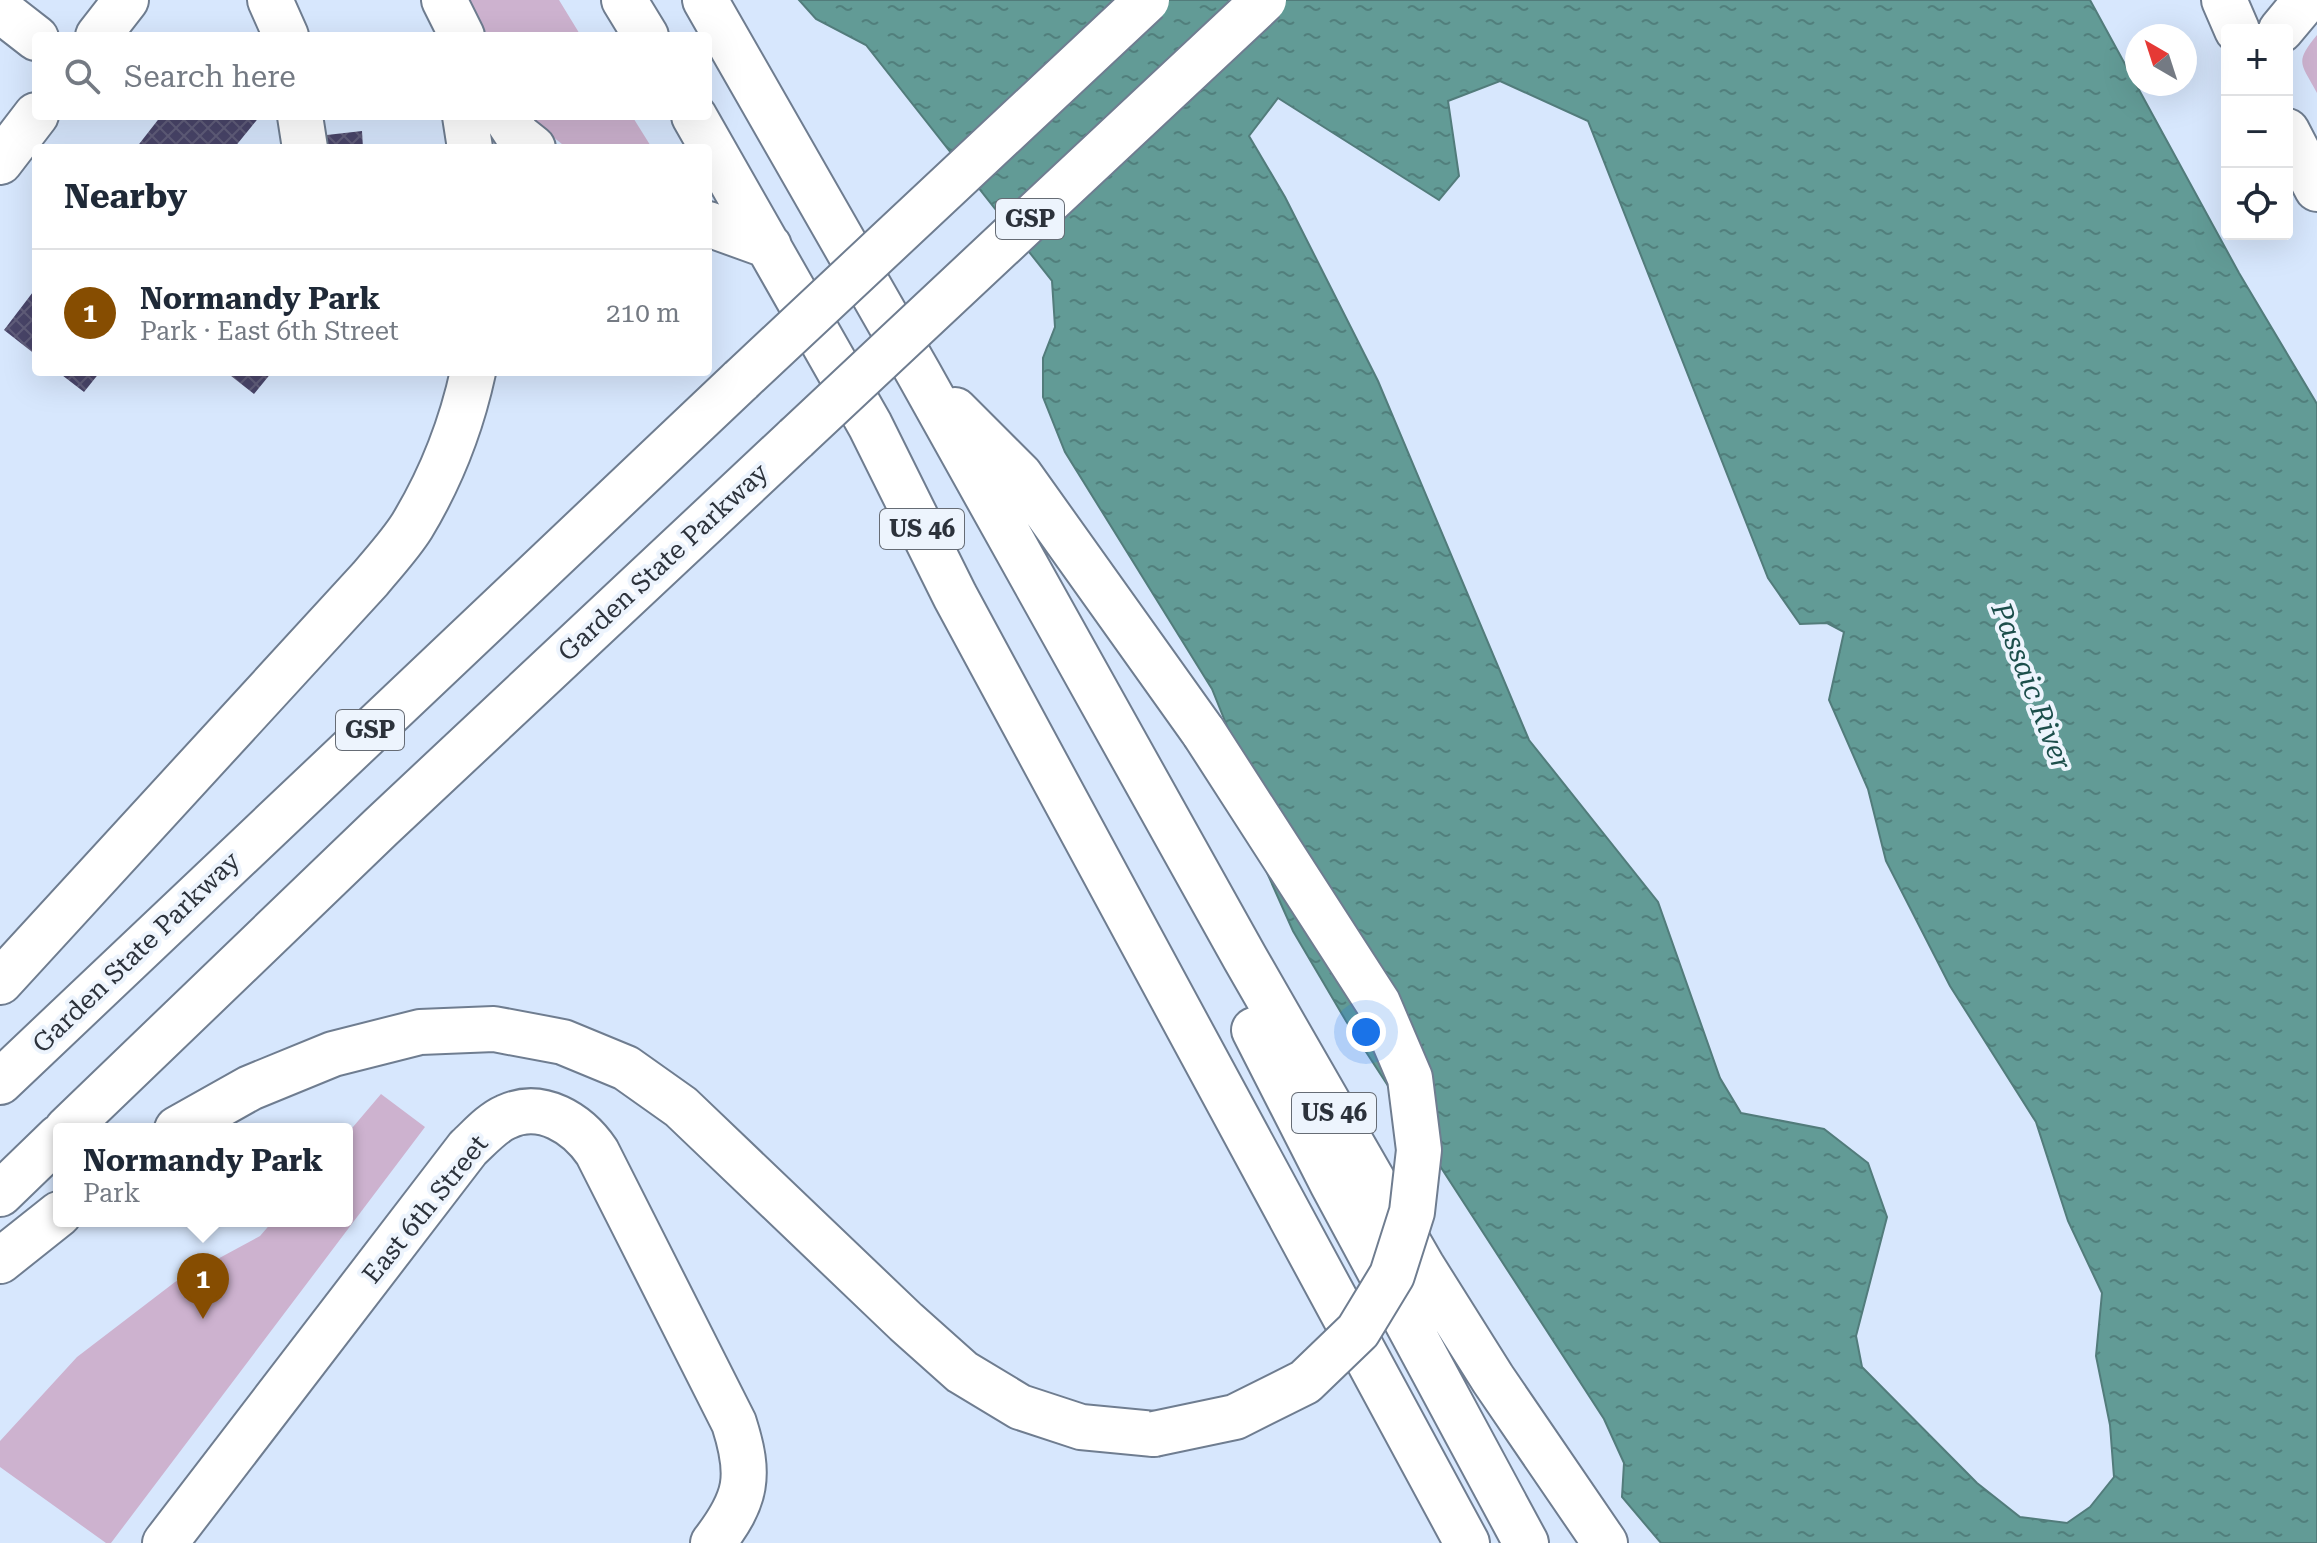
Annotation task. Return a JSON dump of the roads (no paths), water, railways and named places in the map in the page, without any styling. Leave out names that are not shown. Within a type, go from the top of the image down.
[{"type":"main road","points":[[101,32],[126,0]]},
{"type":"main road","points":[[270,0],[284,32]]},
{"type":"main road","points":[[441,0],[446,32]]},
{"type":"main road","points":[[441,0],[460,32]]},
{"type":"main road","points":[[624,0],[644,32]]},
{"type":"main road","name":"US 46","points":[[705,0],[919,374],[1252,971],[1422,1266],[1493,1379],[1605,1543]]},
{"type":"main road","name":"Garden State Parkway","points":[[0,1082],[1147,0]]},
{"type":"main road","name":"Garden State Parkway","points":[[73,1123],[370,838],[1264,0]]},
{"type":"main road","points":[[2224,0],[2234,24]]},
{"type":"main road","points":[[2286,24],[2306,0]]},
{"type":"main road","points":[[0,10],[32,35]]},
{"type":"main road","points":[[0,162],[32,120]]},
{"type":"main road","points":[[301,120],[304,144]]},
{"type":"main road","points":[[466,120],[469,144]]},
{"type":"main road","points":[[508,120],[518,136],[528,144]]},
{"type":"main road","name":"US 46","points":[[696,120],[710,144]]},
{"type":"main road","points":[[2293,143],[2317,189]]},
{"type":"main road","name":"US 46","points":[[712,147],[870,425],[955,596],[1467,1543]]},
{"type":"main road","points":[[712,225],[769,246]]},
{"type":"main road","points":[[188,1123],[250,1088],[319,1060],[420,1032],[494,1029],[563,1042],[626,1068],[681,1107],[962,1372],[1020,1407],[1081,1427],[1154,1434],[1235,1417],[1305,1382],[1358,1331],[1392,1275],[1412,1212],[1419,1150],[1410,1078],[1378,1003],[1204,733],[1020,475],[919,374]]},
{"type":"main road","points":[[0,982],[370,579],[410,528],[443,470],[466,405],[472,376]]},
{"type":"main road","points":[[1084,669],[1225,973],[1332,1183],[1526,1543]]},
{"type":"main road","name":"East 6th Street","points":[[165,1543],[468,1148],[507,1116],[530,1112],[567,1121],[585,1135],[597,1152],[734,1423],[745,1468],[743,1484],[737,1507],[713,1543]]},
{"type":"main road","points":[[0,1194],[53,1143]]},
{"type":"main road","points":[[0,1261],[53,1219]]},
{"type":"water","name":"Passaic River","points":[[799,0],[2090,0],[2125,64],[2125,96],[2142,96],[2239,273],[2317,404],[2317,1543],[1661,1543],[1622,1497],[1624,1463],[1604,1419],[1346,1021],[1293,931],[1260,857],[1241,761],[1212,689],[1065,452],[1043,397],[1043,358],[1055,327],[1052,281],[866,45],[816,19]],"holes":[[[1500,81],[1588,121],[1768,578],[1800,624],[1827,623],[1844,632],[1829,700],[1868,789],[1886,861],[1950,986],[2036,1122],[2068,1221],[2102,1293],[2096,1356],[2110,1425],[2114,1477],[2090,1507],[2067,1523],[2020,1517],[1977,1483],[1862,1367],[1856,1336],[1887,1217],[1868,1163],[1824,1129],[1741,1113],[1720,1078],[1658,902],[1529,740],[1378,381],[1285,197],[1249,136],[1278,98],[1439,200],[1459,176],[1448,101]]]},
{"type":"place","name":"Normandy Park","points":[[203,1319]]}]
